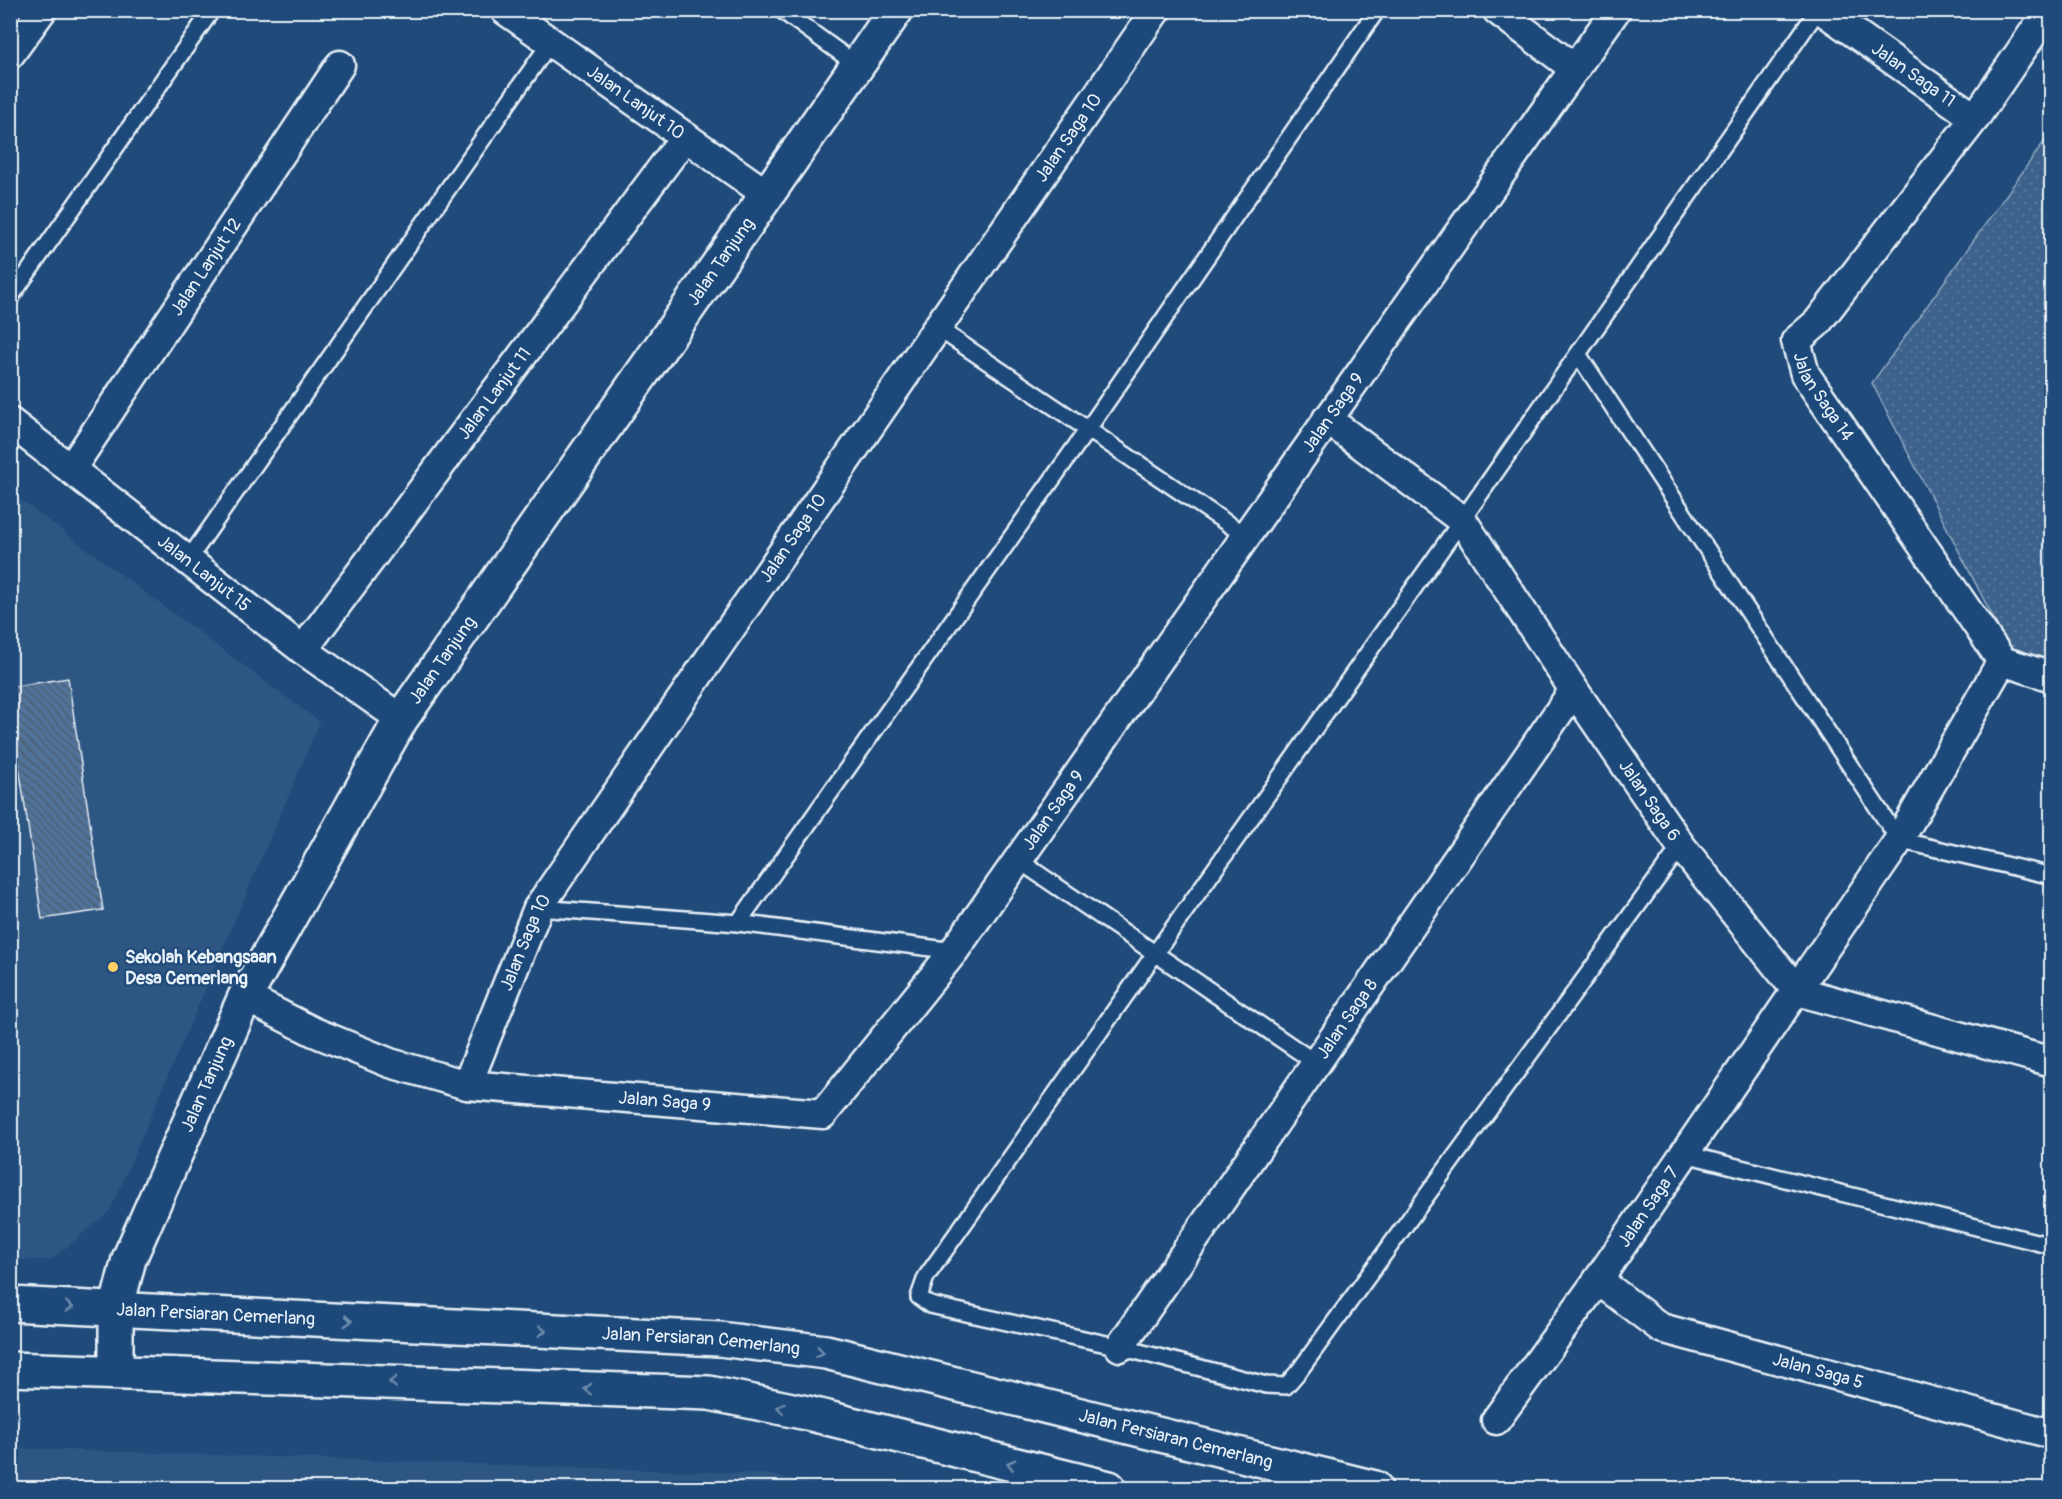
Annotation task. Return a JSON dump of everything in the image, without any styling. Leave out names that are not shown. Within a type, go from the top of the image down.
[{"type":"main road","name":"Jalan Tanjung","points":[[116,1372],[116,1310],[129,1259],[245,997],[401,719],[896,10]]},
{"type":"main road","name":"Jalan Persiaran Cemerlang","points":[[10,1304],[719,1339],[826,1352],[1376,1488]]},
{"type":"main road","points":[[10,1369],[709,1393],[807,1413],[1109,1488]]},
{"type":"street","points":[[10,54],[42,10]]},
{"type":"street","name":"Jalan Lanjut 10","points":[[505,10],[768,195]]},
{"type":"street","name":"Jalan Saga 10","points":[[467,1085],[538,908],[1156,10]]},
{"type":"street","points":[[1497,10],[1575,69]]},
{"type":"street","name":"Jalan Saga 9","points":[[245,997],[314,1032],[390,1063],[467,1085],[823,1114],[954,951],[1616,10]]},
{"type":"street","name":"Jalan Saga 11","points":[[1820,10],[1975,118]]},
{"type":"street","name":"Jalan Saga 14","points":[[2002,661],[1805,374],[1796,341],[1817,323],[1975,118],[2049,10]]},
{"type":"street","name":"Jalan Lanjut 12","points":[[71,469],[340,65]]},
{"type":"street","name":"Jalan Lanjut 11","points":[[303,650],[685,137]]},
{"type":"street","name":"Jalan Saga 6","points":[[1327,419],[1462,520],[1574,690],[1681,846],[1797,991]]},
{"type":"street","name":"Jalan Lanjut 15","points":[[10,422],[303,650],[401,719]]},
{"type":"street","points":[[2002,661],[2052,677]]},
{"type":"street","name":"Jalan Saga 7","points":[[1496,1420],[1598,1280],[1899,840],[2002,661]]},
{"type":"street","name":"Jalan Saga 8","points":[[1120,1347],[1574,690]]},
{"type":"street","points":[[1797,991],[2052,1062]]},
{"type":"street","name":"Jalan Saga 5","points":[[1598,1280],[1661,1328],[2052,1434]]},
{"type":"lane","points":[[10,298],[213,10]]},
{"type":"lane","points":[[781,10],[857,65]]},
{"type":"lane","points":[[738,923],[1088,429],[1377,10]]},
{"type":"lane","points":[[1681,846],[1286,1386],[1266,1385],[1120,1347],[930,1305],[919,1297],[926,1277],[1820,10]]},
{"type":"lane","points":[[188,560],[550,43]]},
{"type":"lane","points":[[939,328],[1246,536]]},
{"type":"lane","points":[[1578,354],[1899,840],[2052,876]]},
{"type":"lane","points":[[1018,860],[1316,1063]]},
{"type":"lane","points":[[538,908],[738,923],[954,951]]},
{"type":"lane","points":[[1684,1154],[2052,1246]]},
{"type":"shaded area","points":[[2051,132],[2051,689],[2027,683],[1872,383]]},
{"type":"shaded area","name":"Sekolah Kebangsaan Desa Cemerlang","points":[[11,493],[320,722],[110,1211],[51,1260],[11,1260]]},
{"type":"shaded area","points":[[11,1448],[768,1474],[830,1488],[11,1488]]},
{"type":"building","points":[[68,678],[103,910],[42,919],[10,707],[10,687]]},
{"type":"place","name":"Sekolah Kebangsaan Desa Cemerlang","points":[[113,967]]}]
